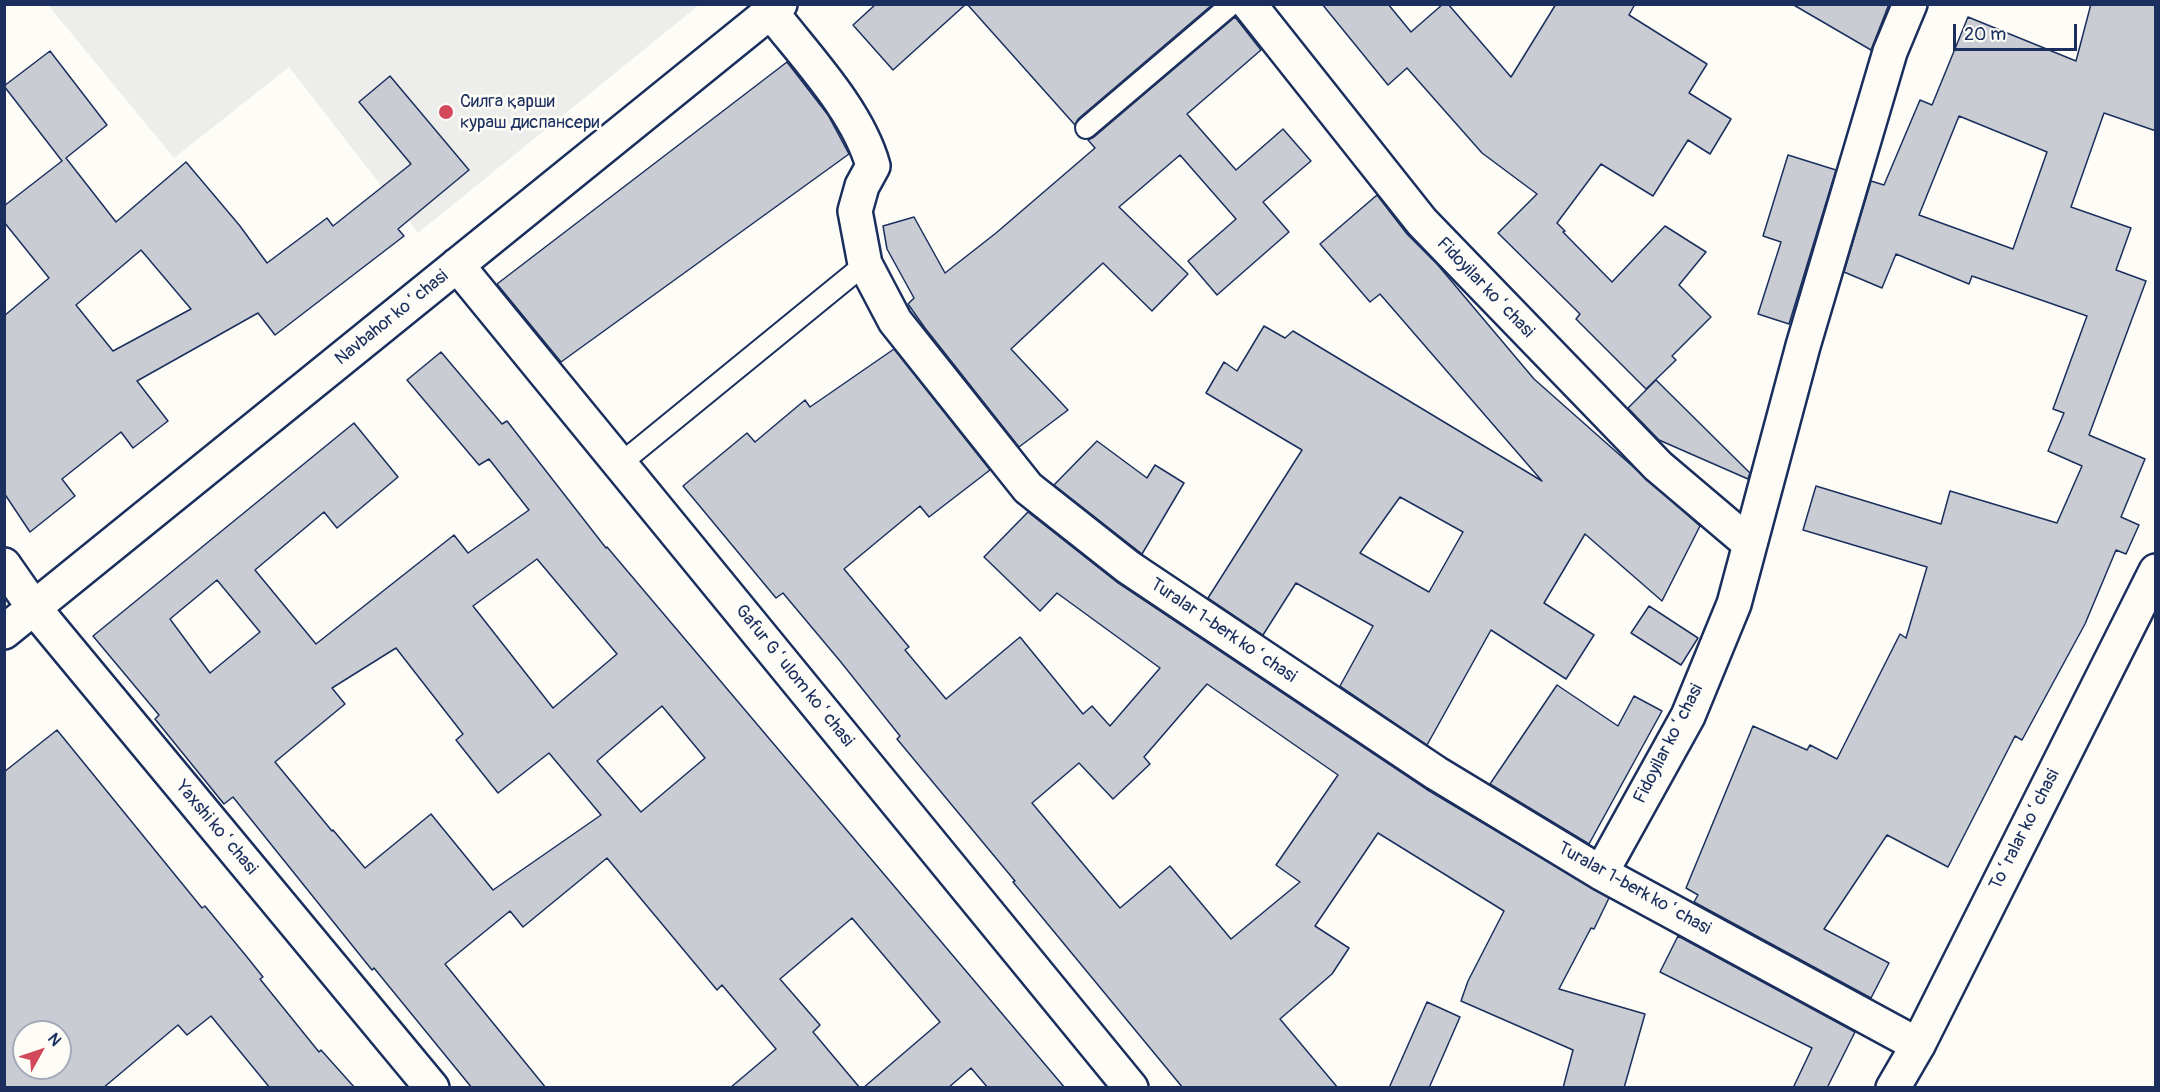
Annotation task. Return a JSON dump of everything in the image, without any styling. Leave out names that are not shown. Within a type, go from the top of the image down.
[{"type":"street","name":"Fidoyilar koʻchasi","points":[[1249,4],[1422,222],[1658,466],[1750,544]]},
{"type":"street","name":"Fidoyilar koʻchasi","points":[[1601,873],[1688,716],[1734,604],[1803,346],[1890,52],[1910,4]]},
{"type":"street","name":"Turalar 1-berk koʻchasi","points":[[775,8],[868,145],[873,166],[862,186],[855,211],[865,264],[895,321],[1028,488],[1128,567],[1436,773],[1601,873],[1918,1045]]},
{"type":"street","name":"Navbahor koʻchasi","points":[[4,633],[775,8]]},
{"type":"street","name":"Gafur Gʻulom koʻchasi","points":[[458,265],[1131,1088]]},
{"type":"street","name":"Yaxshi koʻchasi","points":[[4,565],[34,608],[432,1088]]},
{"type":"street","name":"Toʻralar koʻchasi","points":[[1893,1088],[1918,1045],[2156,571]]},
{"type":"lane","points":[[1086,128],[1232,4]]},
{"type":"lane","points":[[620,464],[865,264]]},
{"type":"shaded area","name":"Силга қарши кураш диспансери","points":[[48,5],[699,5],[418,233],[289,67],[174,158]]},
{"type":"building","points":[[876,4],[966,4],[893,70],[853,25]]},
{"type":"building","points":[[967,4],[1213,4],[1078,119],[1075,125]]},
{"type":"building","points":[[1322,4],[1388,4],[1411,32],[1443,4],[1448,4],[1511,77],[1556,4],[1635,4],[1629,15],[1707,64],[1689,93],[1731,119],[1710,154],[1688,140],[1653,196],[1601,164],[1557,223],[1612,282],[1665,226],[1706,252],[1679,285],[1711,317],[1672,356],[1676,360],[1646,389],[1576,319],[1580,314],[1498,233],[1537,194],[1482,153],[1407,68],[1388,85]]},
{"type":"building","points":[[1792,4],[1889,4],[1871,50]]},
{"type":"building","points":[[2091,4],[2156,4],[2156,131],[2104,113],[2071,207],[2131,228],[2116,270],[2146,281],[2089,435],[2145,459],[2121,517],[2139,525],[2126,554],[2116,550],[2085,624],[2022,740],[2015,736],[1948,867],[1887,835],[1824,929],[1889,963],[1871,998],[1694,902],[1698,895],[1686,888],[1753,726],[1807,750],[1810,745],[1837,759],[1900,634],[1906,638],[1927,567],[1803,530],[1816,486],[1941,524],[1950,491],[2057,523],[2082,466],[2048,451],[2064,413],[2053,409],[2087,316],[1972,276],[1969,284],[1896,254],[1882,288],[1844,272],[1871,181],[1884,185],[1920,100],[1932,105],[1968,17],[2076,61]],"holes":[[[1959,116],[2047,152],[2013,249],[1919,215]]]},
{"type":"building","points":[[1235,17],[1261,50],[1187,114],[1236,170],[1283,129],[1311,161],[1263,202],[1289,232],[1217,295],[1188,261],[1236,219],[1180,155],[1119,207],[1188,274],[1152,311],[1103,263],[1011,349],[1068,410],[1019,447],[908,304],[914,298],[887,249],[883,226],[914,217],[945,273],[996,233],[1095,148],[1088,140]]},
{"type":"building","points":[[50,51],[107,125],[66,158],[116,222],[186,162],[240,226],[267,263],[327,218],[333,226],[411,164],[359,102],[390,76],[469,170],[398,229],[404,236],[275,335],[258,313],[137,381],[168,421],[133,448],[121,432],[62,479],[75,496],[30,532],[4,493],[4,316],[49,278],[4,222],[4,206],[62,161],[4,86]],"holes":[[[141,250],[191,309],[113,351],[76,305]]]},
{"type":"building","points":[[787,62],[828,115],[849,154],[561,362],[497,284]]},
{"type":"building","points":[[1788,155],[1836,170],[1789,324],[1758,314],[1781,242],[1763,236]]},
{"type":"building","points":[[1377,195],[1407,234],[1437,264],[1534,379],[1700,526],[1662,601],[1585,534],[1544,603],[1594,635],[1566,679],[1491,630],[1427,745],[1340,686],[1373,626],[1296,583],[1263,635],[1208,598],[1302,450],[1206,393],[1224,362],[1237,371],[1264,326],[1285,338],[1293,331],[1542,481],[1380,294],[1370,302],[1320,244]],"holes":[[[1400,497],[1463,532],[1429,592],[1360,553]]]},
{"type":"building","points":[[894,349],[990,470],[929,517],[920,506],[844,569],[909,647],[905,650],[946,699],[1020,637],[1083,714],[1092,706],[1110,726],[1160,668],[1057,593],[1040,611],[984,557],[1028,512],[1118,583],[1426,789],[1609,898],[1559,989],[1645,1014],[1624,1088],[1563,1088],[1573,1050],[1461,1001],[1468,981],[1504,911],[1378,833],[1315,926],[1349,948],[1332,974],[1280,1019],[1338,1088],[1183,1088],[897,739],[900,736],[840,661],[783,593],[776,598],[683,486],[747,433],[755,442],[805,400],[810,407]],"holes":[[[1207,684],[1338,775],[1276,865],[1300,882],[1231,939],[1170,866],[1120,908],[1032,803],[1079,763],[1113,799],[1150,764],[1144,757]]]},
{"type":"building","points":[[441,352],[502,424],[507,421],[606,548],[1065,1088],[988,1088],[971,1068],[948,1088],[863,1088],[940,1022],[852,918],[780,979],[820,1025],[813,1032],[860,1088],[730,1088],[776,1049],[722,985],[717,990],[607,858],[523,927],[510,911],[445,964],[546,1088],[472,1088],[374,968],[372,970],[233,797],[224,804],[155,719],[159,715],[93,636],[354,423],[398,477],[337,528],[324,512],[255,570],[316,644],[454,535],[468,553],[529,510],[489,459],[479,465],[407,380]],"holes":[[[537,559],[617,654],[553,708],[473,606]],[[217,580],[260,632],[210,673],[170,619]],[[396,648],[463,734],[456,740],[498,793],[549,753],[601,815],[493,890],[431,814],[365,868],[275,762],[345,704],[332,688]],[[662,706],[705,758],[641,812],[597,761]]]},
{"type":"building","points":[[1656,380],[1750,473],[1748,479],[1659,440],[1628,408]]},
{"type":"building","points":[[1097,441],[1147,478],[1155,465],[1184,483],[1142,554],[1054,485]]},
{"type":"building","points":[[1649,606],[1698,638],[1681,665],[1631,633]]},
{"type":"building","points":[[1557,685],[1618,726],[1634,696],[1662,711],[1589,844],[1490,784]]},
{"type":"building","points":[[57,730],[202,908],[205,906],[247,957],[263,977],[260,979],[319,1052],[321,1050],[355,1088],[270,1088],[211,1016],[187,1035],[178,1025],[103,1088],[4,1088],[4,772]]},
{"type":"building","points":[[1678,936],[1855,1032],[1827,1088],[1793,1088],[1812,1048],[1660,972]]},
{"type":"building","points":[[1427,1002],[1460,1017],[1429,1088],[1389,1088]]},
{"type":"place","name":"Силга қарши кураш диспансери","points":[[446,112]]}]
